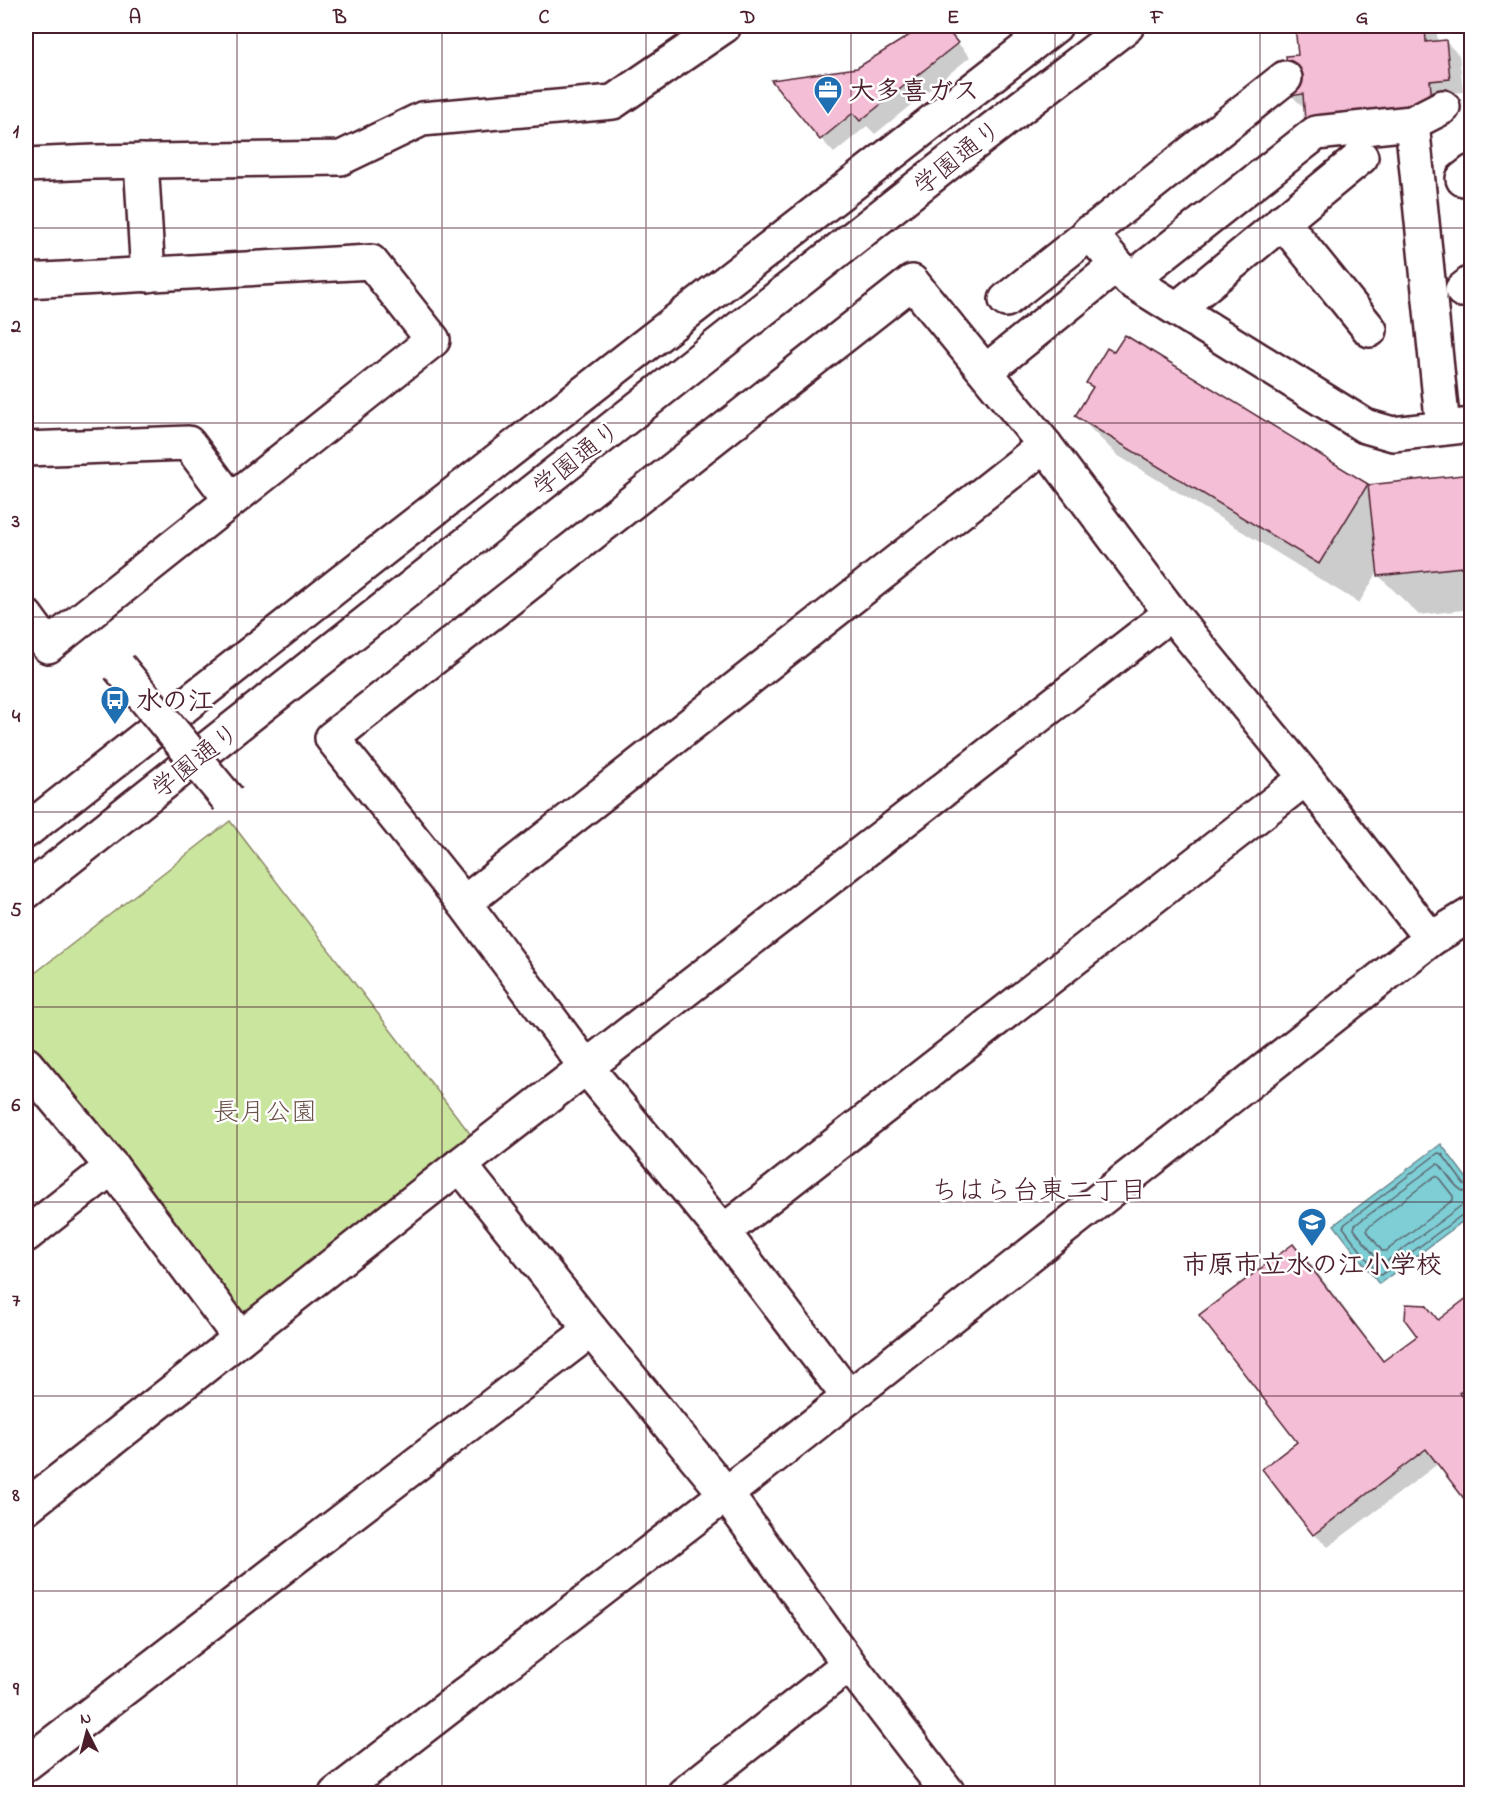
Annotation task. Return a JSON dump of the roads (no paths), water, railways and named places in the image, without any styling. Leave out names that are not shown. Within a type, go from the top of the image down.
[{"type":"street","points":[[26,165],[341,158],[422,119],[613,102],[724,26]]},
{"type":"street","name":"学園通り","points":[[26,831],[386,547],[1055,26]]},
{"type":"street","name":"学園通り","points":[[26,892],[946,164],[1127,26]]},
{"type":"street","points":[[1005,300],[1285,78]]},
{"type":"street","points":[[986,371],[1316,133],[1412,123],[1443,106]]},
{"type":"street","points":[[1089,232],[1124,272],[1177,309],[1365,426],[1393,434],[1457,427],[1412,123]]},
{"type":"street","points":[[1177,309],[1361,157]]},
{"type":"street","points":[[141,162],[148,275]]},
{"type":"street","points":[[1282,221],[1370,330]]},
{"type":"street","points":[[26,281],[371,262],[433,340],[48,646],[26,615]]},
{"type":"street","points":[[849,1397],[723,1232],[586,1067],[464,903],[332,738],[912,282],[1045,445],[1171,613],[1306,778],[1431,939]]},
{"type":"street","points":[[26,449],[188,443],[231,500]]},
{"type":"street","points":[[464,903],[1045,445]]},
{"type":"street","points":[[26,1507],[460,1165],[1171,613]]},
{"type":"street","points":[[119,667],[228,799]]},
{"type":"street","points":[[723,1232],[1306,778]]},
{"type":"street","points":[[336,1794],[726,1494],[1431,939],[1472,914]]},
{"type":"street","points":[[26,1064],[112,1167],[240,1338]]},
{"type":"street","points":[[460,1165],[591,1330],[726,1494],[849,1664],[949,1794]]},
{"type":"street","points":[[26,1235],[112,1167]]},
{"type":"street","points":[[26,1764],[591,1330]]},
{"type":"street","points":[[684,1794],[849,1664]]},
{"type":"water","points":[[1441,1144],[1471,1184],[1471,1215],[1379,1284],[1334,1225]]},
{"type":"place","name":"大多喜ガス","points":[[828,116]]},
{"type":"place","name":"水の江","points":[[115,726]]},
{"type":"place","name":"市原市立水の江小学校","points":[[1312,1248]]},
{"type":"district","name":"ちはら台東二丁目","points":[[1039,1190]]},
{"type":"park label","name":"長月公園","points":[[265,1111]]}]
